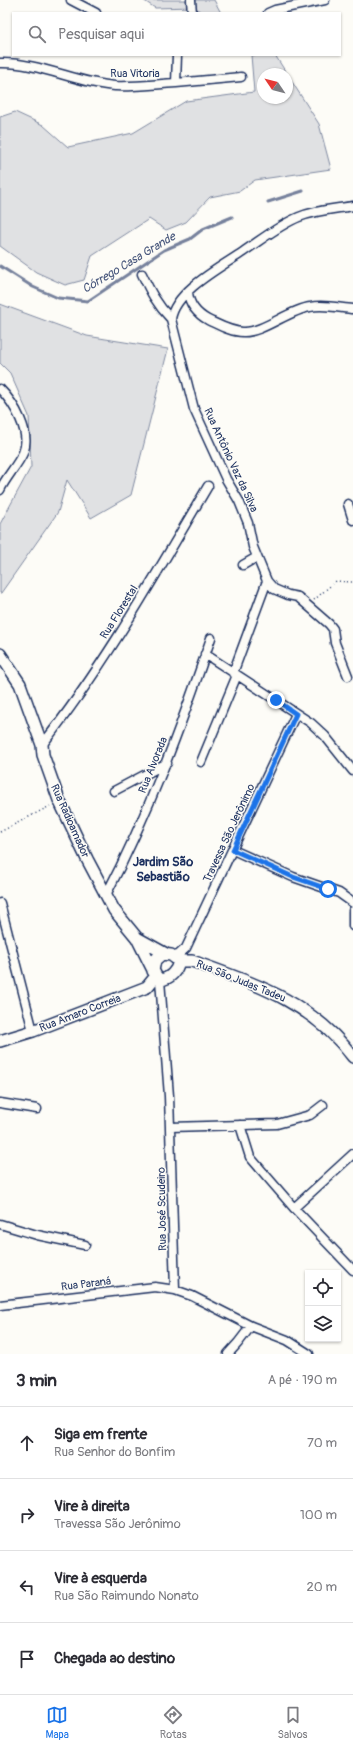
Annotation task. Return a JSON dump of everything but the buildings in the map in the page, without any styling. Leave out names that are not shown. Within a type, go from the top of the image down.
[{"type":"street","points":[[71,0],[94,12]]},
{"type":"street","points":[[191,0],[192,12]]},
{"type":"street","points":[[273,12],[325,0]]},
{"type":"street","points":[[176,83],[177,56]]},
{"type":"street","name":"Rua Vitoria","points":[[0,64],[17,63],[114,86],[176,83],[241,77]]},
{"type":"street","points":[[171,319],[172,311],[188,292],[204,277],[271,232],[300,217],[322,210],[353,206]]},
{"type":"street","points":[[142,274],[152,297],[171,319]]},
{"type":"street","points":[[188,292],[189,300],[203,317],[218,325],[243,332],[260,328],[300,309],[312,306],[353,309]]},
{"type":"street","name":"Rua Antônio Vaz da Silva","points":[[171,319],[194,409],[226,479],[239,501],[248,523],[253,547],[267,582],[274,590],[298,597],[308,605]]},
{"type":"street","points":[[0,389],[7,396],[18,416],[26,443],[23,453],[0,490]]},
{"type":"street","name":"Rua Florestal","points":[[42,745],[77,698],[124,626],[208,486]]},
{"type":"street","points":[[348,504],[353,520]]},
{"type":"street","points":[[243,565],[257,557]]},
{"type":"street","points":[[201,762],[235,674],[267,582]]},
{"type":"street","points":[[308,605],[333,629],[336,643],[348,676]]},
{"type":"street","name":"Rua Alvorada","points":[[106,895],[140,827],[167,763],[211,638]]},
{"type":"street","name":"Rua Radioamador","points":[[0,654],[20,684],[42,745],[59,800],[106,895],[125,924],[137,938],[156,975]]},
{"type":"street","points":[[205,654],[311,723],[325,736],[353,771]]},
{"type":"street","name":"Travessa São Jerônimo","points":[[173,957],[186,948],[296,714]]},
{"type":"street","points":[[114,791],[167,763]]},
{"type":"street","points":[[233,850],[293,877],[339,893],[353,904]]},
{"type":"street","points":[[0,904],[33,1031]]},
{"type":"street","points":[[353,911],[353,926]]},
{"type":"street","name":"Rua Radioamador","points":[[137,938],[173,957]]},
{"type":"street","points":[[158,957],[173,957],[178,967],[172,975],[166,980],[156,975],[155,960],[158,957]]},
{"type":"street","name":"Rua São Judas Tadeu","points":[[173,957],[192,961],[243,980],[290,1001],[317,1018],[343,1044],[353,1057]]},
{"type":"street","name":"Rua Amaro Correia","points":[[0,1041],[33,1031],[147,987],[156,975]]},
{"type":"street","name":"Rua José Scudeiro","points":[[156,975],[170,1127],[175,1290]]},
{"type":"street","points":[[1,1105],[37,1109]]},
{"type":"street","points":[[170,1127],[278,1124],[310,1115],[323,1106]]},
{"type":"street","points":[[240,1125],[250,1156],[294,1208],[353,1270]]},
{"type":"street","points":[[294,1208],[353,1154]]},
{"type":"street","points":[[0,1224],[37,1235],[85,1245]]},
{"type":"street","name":"Rua Paraná","points":[[0,1305],[155,1287],[175,1290]]},
{"type":"street","points":[[175,1290],[192,1296],[251,1326],[287,1340],[309,1354]]},
{"type":"street","points":[[228,1354],[251,1326]]},
{"type":"path","points":[[308,605],[336,581],[353,582]]},
{"type":"path","points":[[0,832],[59,800]]},
{"type":"shaded area","points":[[143,0],[214,0],[220,12],[202,12],[194,7],[155,8]]},
{"type":"shaded area","points":[[251,56],[276,56],[283,68],[257,68],[257,104],[293,104],[293,83],[319,124],[331,169],[255,180],[240,191],[210,197],[186,222],[166,230],[149,219],[92,256],[84,280],[65,285],[36,272],[0,246],[0,117],[15,112],[43,125],[68,147],[133,133],[186,101],[254,92]]},
{"type":"shaded area","points":[[0,304],[87,336],[168,349],[131,495],[91,518],[67,480],[58,512],[1,593],[0,524],[31,467],[29,416],[10,373],[0,363]]},
{"type":"waterway","name":"Córrego Casa Grande","points":[[268,202],[303,191]]},
{"type":"waterway","name":"Córrego Casa Grande","points":[[0,266],[33,287],[58,298],[88,301],[164,250],[190,239],[203,229],[232,217]]},
{"type":"district","name":"Jardim São Sebastião","points":[[163,870]]},
{"type":"route","points":[[276,700],[296,714],[233,850],[293,877],[328,889]]}]
